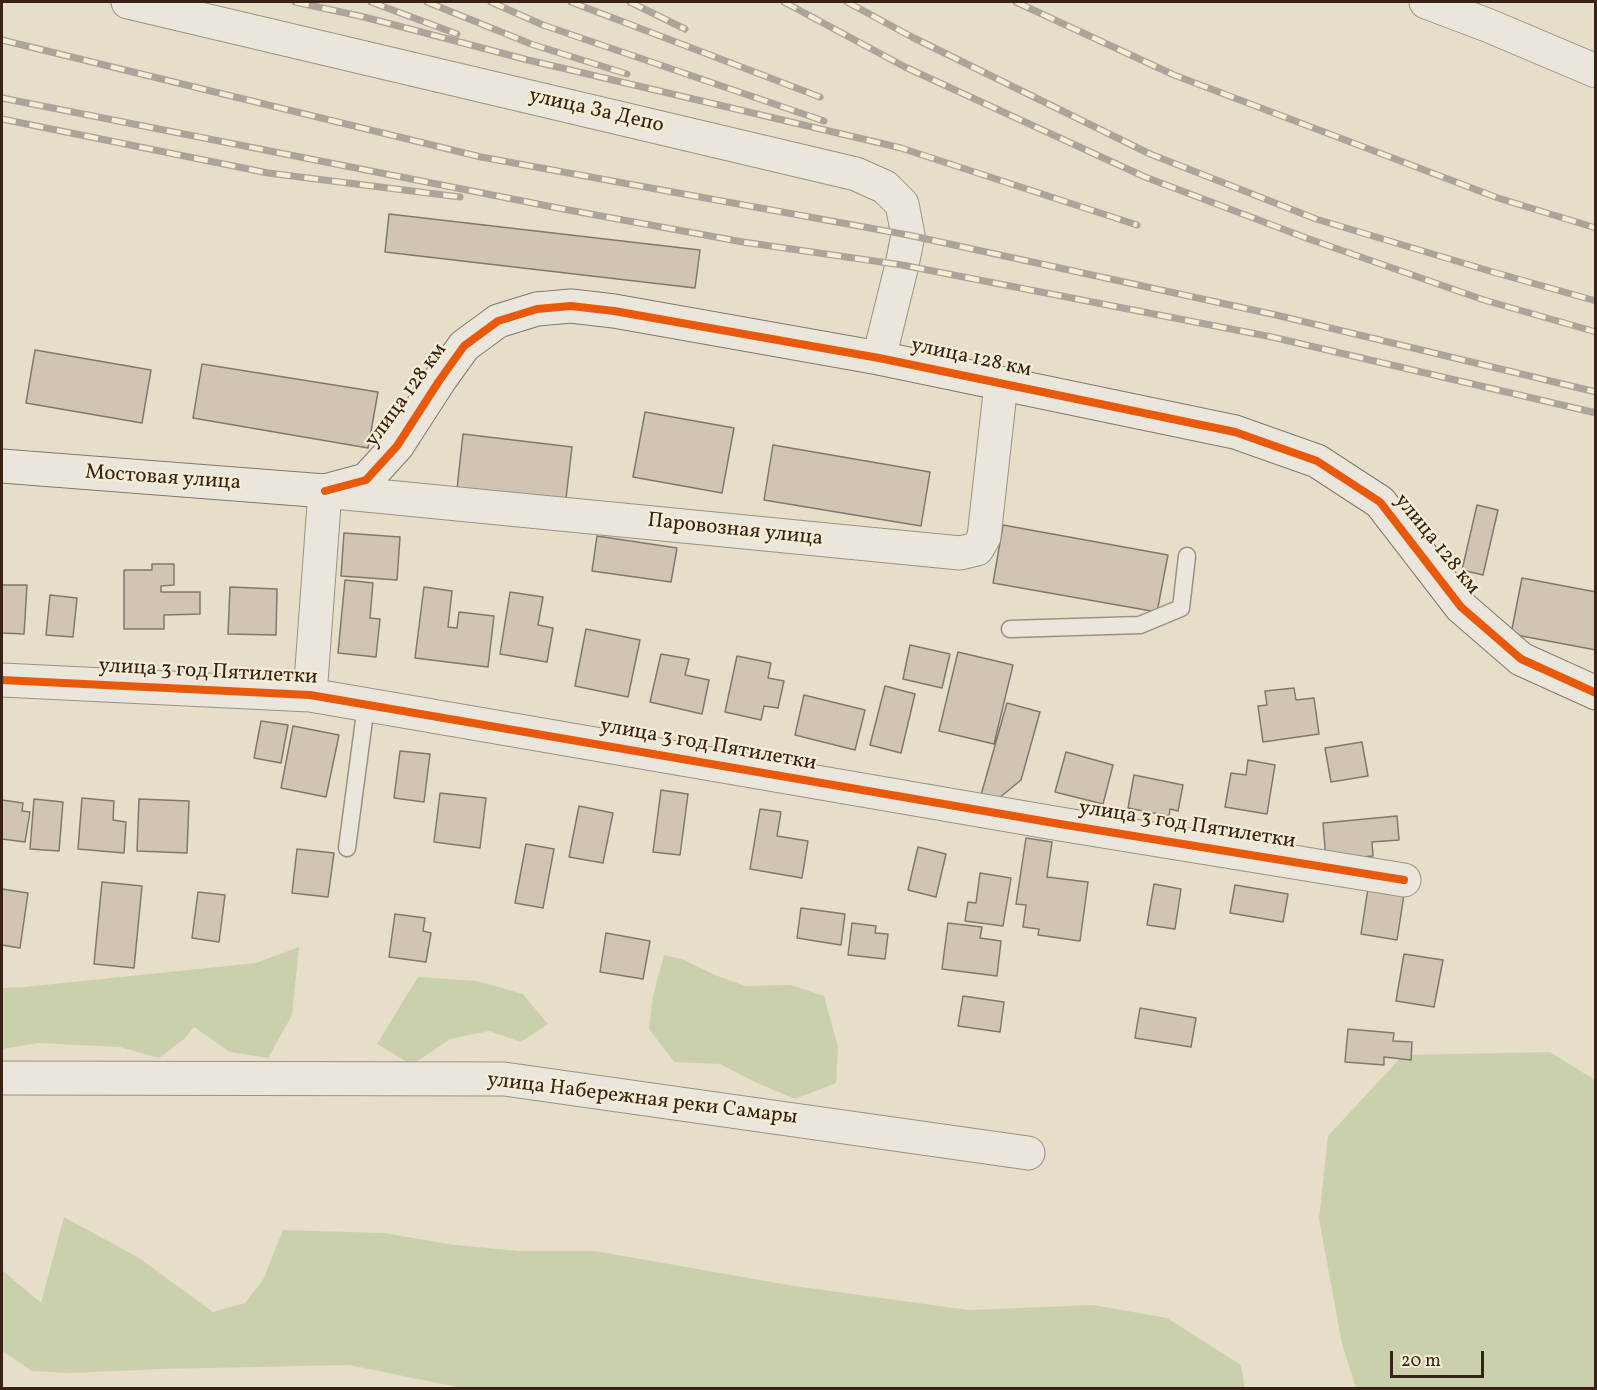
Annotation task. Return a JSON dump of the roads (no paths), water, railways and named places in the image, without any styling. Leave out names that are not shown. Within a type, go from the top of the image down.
[{"type":"street","name":"улица За Депо","points":[[128,2],[856,174],[885,187],[902,204],[908,235],[879,358]]},
{"type":"street","points":[[1426,2],[1596,71]]},
{"type":"street","name":"улица 128 км","points":[[325,491],[366,480],[397,446],[439,381],[465,346],[498,321],[537,309],[572,306],[614,311],[879,358],[1235,432],[1317,461],[1380,502],[1461,607],[1521,659],[1596,693]]},
{"type":"street","name":"Паровозная улица","points":[[325,491],[960,553],[977,549],[984,537],[1002,384]]},
{"type":"street","name":"Мостовая улица","points":[[2,466],[325,491]]},
{"type":"street","points":[[310,695],[325,491]]},
{"type":"street","name":"улица 3 год Пятилетки","points":[[2,680],[310,695],[1051,823],[1404,880]]},
{"type":"street","name":"улица Набережная реки Самары","points":[[2,1078],[504,1079],[1028,1153]]},
{"type":"lane","points":[[1010,629],[1140,625],[1181,608],[1187,556]]},
{"type":"lane","points":[[347,848],[366,705]]},
{"type":"railway","points":[[295,2],[364,17],[528,60],[901,148],[1137,225]]},
{"type":"railway","points":[[371,2],[457,34]]},
{"type":"railway","points":[[427,2],[531,44],[627,74]]},
{"type":"railway","points":[[491,2],[543,25],[824,121]]},
{"type":"railway","points":[[571,2],[820,97]]},
{"type":"railway","points":[[630,2],[685,29]]},
{"type":"railway","points":[[784,2],[905,67],[1145,177],[1309,239],[1484,300],[1596,332]]},
{"type":"railway","points":[[847,2],[912,37],[1150,154],[1316,219],[1596,301]]},
{"type":"railway","points":[[1016,2],[1174,75],[1498,198],[1596,228]]},
{"type":"railway","points":[[2,40],[481,157],[908,235],[1276,315],[1596,392]]},
{"type":"railway","points":[[2,98],[563,209],[743,242],[902,265],[1272,337],[1596,413]]},
{"type":"railway","points":[[2,119],[268,173],[460,197]]}]
